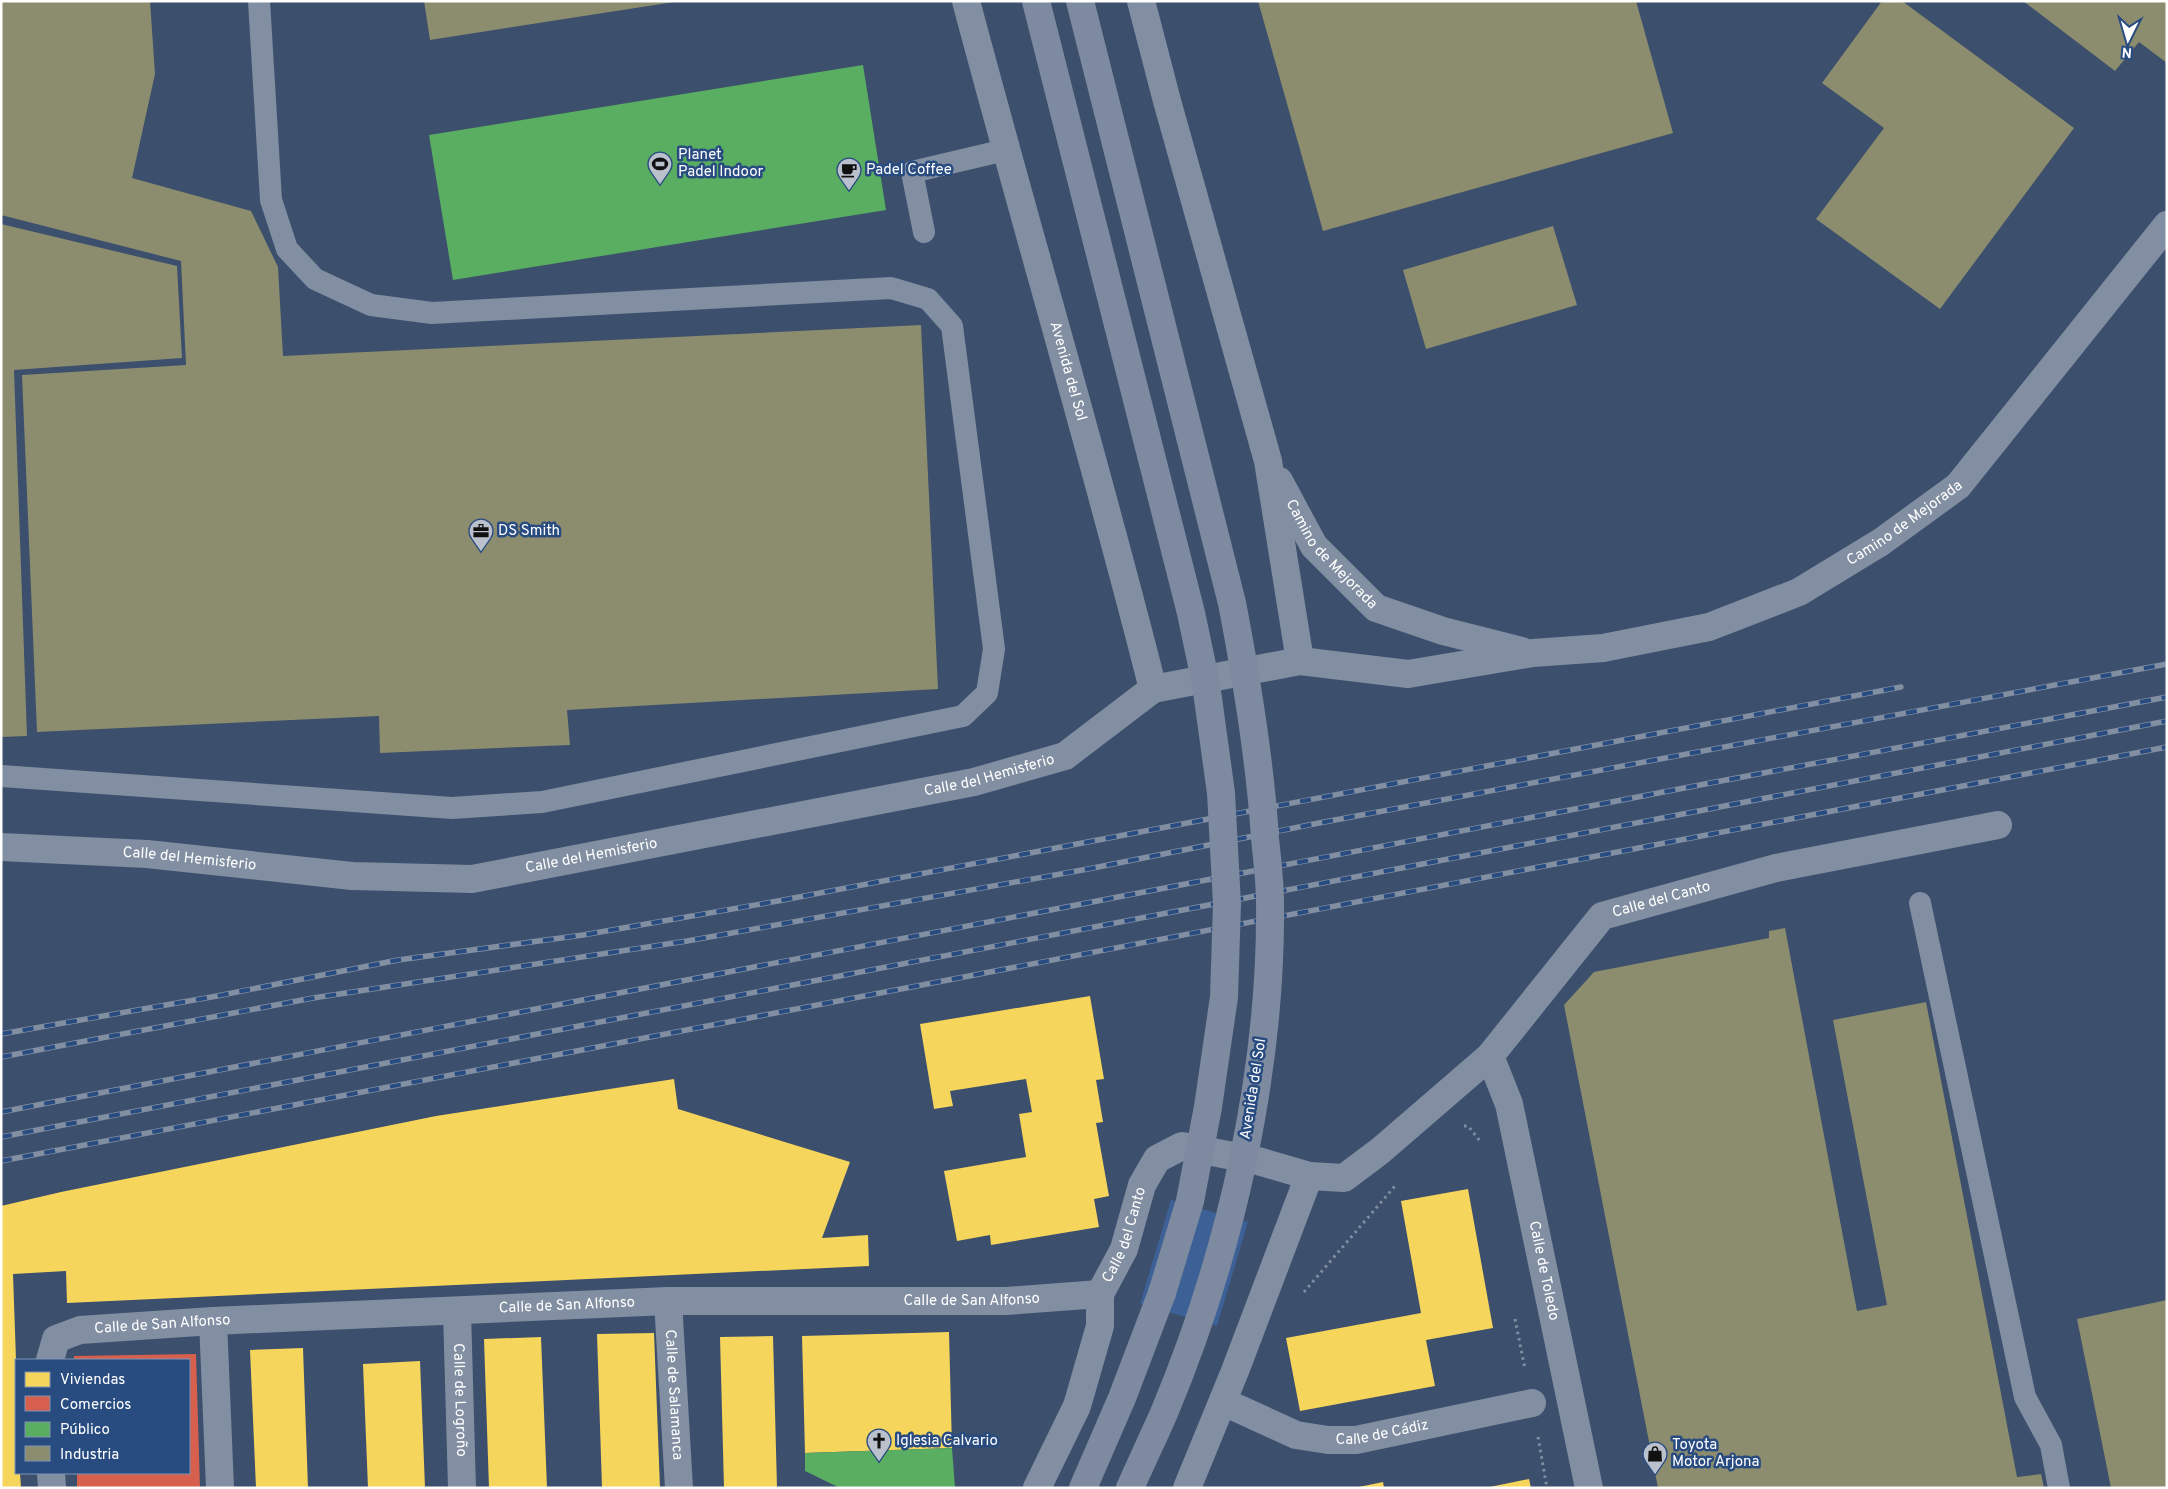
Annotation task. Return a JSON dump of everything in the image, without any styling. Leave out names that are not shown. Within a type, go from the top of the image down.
[{"type":"main road","points":[[1036,1],[1191,613],[1206,684],[1221,793],[1227,904],[1224,997],[1208,1107],[1190,1201],[1162,1293],[1122,1398],[1083,1488]]},
{"type":"main road","name":"Avenida del Sol","points":[[1080,1],[1232,603],[1247,679],[1262,785],[1270,901],[1265,1018],[1252,1114],[1231,1210],[1201,1313],[1164,1412],[1130,1488]]},
{"type":"street","name":"Avenida del Sol","points":[[966,1],[1005,150],[1115,538],[1153,689]]},
{"type":"street","points":[[1141,1],[1268,461],[1300,661],[1153,689]]},
{"type":"street","name":"Camino de Mejorada","points":[[1300,661],[1408,674],[1534,653],[1604,648],[1709,627],[1799,592],[1881,542],[1958,486],[2167,225]]},
{"type":"street","name":"Camino de Mejorada","points":[[1268,461],[1314,546],[1376,608],[1443,631],[1534,653]]},
{"type":"street","name":"Calle del Hemisferio","points":[[1,847],[147,854],[352,876],[472,879],[974,782],[1065,756],[1153,689]]},
{"type":"street","name":"Calle del Canto","points":[[1038,1488],[1077,1406],[1100,1326],[1100,1294],[1124,1250],[1142,1185],[1157,1159],[1182,1146],[1258,1161],[1309,1176],[1344,1178],[1380,1151],[1490,1056],[1602,916],[1776,868],[1998,825]]},
{"type":"street","name":"Calle de Toledo","points":[[1490,1056],[1509,1104],[1589,1488]]},
{"type":"street","points":[[1187,1488],[1235,1371],[1309,1176]]},
{"type":"street","name":"Calle de San Alfonso","points":[[50,1359],[56,1339],[80,1330],[213,1321],[668,1301],[1006,1301],[1100,1294]]},
{"type":"street","name":"Calle de Salamanca","points":[[668,1301],[679,1488]]},
{"type":"street","name":"Calle de Logroño","points":[[457,1311],[462,1488]]},
{"type":"street","points":[[213,1321],[220,1488]]},
{"type":"street","name":"Calle de Cádiz","points":[[1237,1408],[1296,1435],[1328,1440],[1356,1440],[1532,1404]]},
{"type":"street","points":[[51,1474],[52,1488]]},
{"type":"lane","points":[[1,776],[452,808],[542,802],[963,716],[987,693],[994,649],[952,326],[928,298],[891,288],[432,313],[371,305],[315,279],[287,249],[271,200],[259,1]]},
{"type":"lane","points":[[924,232],[912,172],[1005,150]]},
{"type":"lane","points":[[1920,903],[2025,1398],[2051,1445],[2059,1488]]},
{"type":"path","points":[[1459,1126],[1468,1126],[1480,1140],[1482,1150]]},
{"type":"path","points":[[1304,1292],[1401,1179]]},
{"type":"path","points":[[1515,1316],[1547,1488]]},
{"type":"shaded area","points":[[1171,1200],[1248,1222],[1217,1326],[1140,1304]]},
{"type":"building: Viviendas","points":[[1090,996],[1104,1079],[1096,1080],[1103,1122],[1096,1123],[1109,1196],[1094,1199],[1099,1227],[991,1245],[990,1235],[957,1241],[944,1171],[1026,1157],[1019,1114],[1032,1112],[1026,1079],[950,1091],[953,1106],[934,1109],[920,1024]]},
{"type":"building: Viviendas","points":[[674,1079],[678,1109],[850,1162],[822,1238],[868,1235],[869,1266],[67,1303],[66,1271],[13,1274],[16,1359],[15,1474],[20,1474],[21,1488],[1,1488],[1,1206],[61,1192],[436,1116]]},
{"type":"building: Viviendas","points":[[1468,1189],[1493,1328],[1426,1340],[1435,1386],[1300,1411],[1286,1338],[1421,1313],[1401,1201]]},
{"type":"building: Viviendas","points":[[949,1332],[952,1448],[805,1453],[802,1336]]},
{"type":"building: Viviendas","points":[[654,1333],[660,1488],[602,1488],[597,1334]]},
{"type":"building: Viviendas","points":[[773,1336],[777,1488],[724,1488],[720,1337]]},
{"type":"building: Viviendas","points":[[541,1337],[547,1488],[489,1488],[484,1339]]},
{"type":"building: Viviendas","points":[[303,1348],[308,1488],[256,1488],[250,1350]]},
{"type":"building: Viviendas","points":[[420,1361],[425,1488],[368,1488],[363,1364]]},
{"type":"building: Viviendas","points":[[1529,1479],[1531,1488],[1490,1488],[1490,1487]]},
{"type":"building: Viviendas","points":[[1383,1482],[1384,1488],[1359,1488],[1359,1487]]},
{"type":"building: Comercios","points":[[196,1354],[200,1488],[77,1488],[77,1474],[190,1474],[190,1359],[74,1359],[74,1356]]},
{"type":"building: Público","name":"Planet Padel Indoor","points":[[863,65],[886,210],[453,280],[429,135]]},
{"type":"building: Público","name":"Iglesia Calvario","points":[[952,1448],[955,1488],[840,1488],[805,1471],[805,1453]]},
{"type":"building: Industria","points":[[1,1],[150,1],[155,74],[132,178],[251,211],[278,267],[283,356],[921,325],[938,689],[567,710],[570,745],[380,753],[379,716],[37,732],[22,375],[186,365],[181,261],[1,215]]},
{"type":"building: Industria","points":[[424,1],[674,1],[674,2],[430,40]]},
{"type":"building: Industria","points":[[1258,1],[1636,1],[1673,133],[1323,231]]},
{"type":"building: Industria","points":[[1882,1],[1902,1],[2074,128],[1940,309],[1816,219],[1884,128],[1822,83]]},
{"type":"building: Industria","points":[[2023,1],[2167,1],[2167,63],[2139,42],[2115,71]]},
{"type":"building: Industria","points":[[1,224],[177,266],[182,358],[14,370],[27,736],[1,737]]},
{"type":"building: Industria","points":[[1553,226],[1577,305],[1426,349],[1403,270]]},
{"type":"building: Industria","points":[[1785,928],[1857,1311],[1887,1305],[1833,1020],[1926,1002],[2017,1477],[2041,1474],[2044,1488],[1658,1488],[1564,1005],[1594,972],[1769,938],[1769,931]]},
{"type":"building: Industria","points":[[2167,1300],[2167,1488],[2111,1488],[2077,1319]]},
{"type":"railway","points":[[1,1057],[313,998],[687,941],[1088,869],[1319,823],[2167,664]]},
{"type":"railway","points":[[1,1034],[217,996],[398,960],[583,935],[778,901],[1901,687]]},
{"type":"railway","points":[[1,1112],[2167,697]]},
{"type":"railway","points":[[1,1137],[2167,721]]},
{"type":"railway","points":[[1,1161],[2167,747]]},
{"type":"place","name":"Planet Padel Indoor","points":[[660,185]]},
{"type":"place","name":"Padel Coffee","points":[[849,191]]},
{"type":"place","name":"DS Smith","points":[[481,552]]},
{"type":"place","name":"Iglesia Calvario","points":[[879,1462]]},
{"type":"place","name":"Toyota Motor Arjona","points":[[1655,1475]]}]
